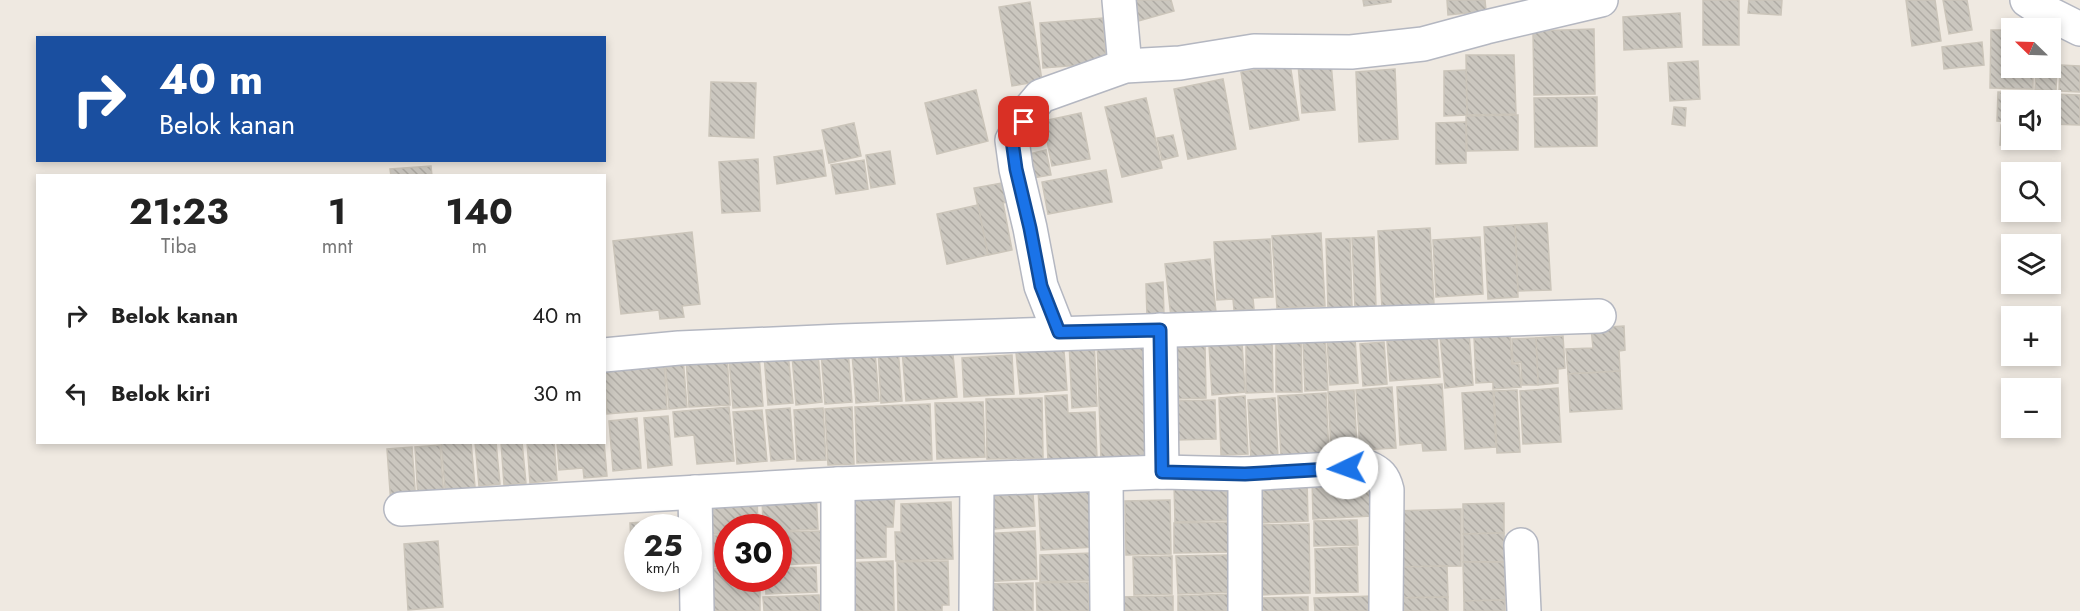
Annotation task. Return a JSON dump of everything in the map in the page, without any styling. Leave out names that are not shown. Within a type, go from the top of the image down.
[{"type":"street","points":[[1119,0],[1125,66]]},
{"type":"street","points":[[1059,332],[1041,286],[1012,140],[1030,109],[1041,96],[1125,66],[1180,63],[1254,51],[1352,52],[1423,44],[1600,0]]},
{"type":"street","points":[[2027,0],[2080,29]]},
{"type":"street","points":[[606,355],[690,348],[1059,332],[1599,316]]},
{"type":"street","points":[[1160,330],[1162,472]]},
{"type":"street","points":[[401,509],[838,484],[1162,472],[1245,474],[1367,467],[1378,471],[1385,480],[1387,490],[1386,611]]},
{"type":"street","points":[[1245,474],[1245,611]]},
{"type":"street","points":[[1106,475],[1107,611]]},
{"type":"street","points":[[976,611],[977,480]]},
{"type":"street","points":[[838,484],[838,611]]},
{"type":"street","points":[[695,492],[697,611]]},
{"type":"street","points":[[1521,545],[1524,611]]},
{"type":"building","points":[[1124,0],[1171,0],[1174,11],[1131,23]]},
{"type":"building","points":[[1363,0],[1391,0],[1391,2],[1364,6]]},
{"type":"building","points":[[1447,0],[1485,0],[1486,11],[1448,15]]},
{"type":"building","points":[[1703,0],[1739,0],[1739,45],[1703,45]]},
{"type":"building","points":[[1749,0],[1782,0],[1781,15],[1748,13]]},
{"type":"building","points":[[1906,0],[1935,0],[1941,41],[1912,46]]},
{"type":"building","points":[[1943,0],[1967,0],[1972,30],[1949,34]]},
{"type":"building","points":[[1030,2],[1042,81],[1012,86],[999,7]]},
{"type":"building","points":[[1680,13],[1682,47],[1624,50],[1623,17]]},
{"type":"building","points":[[1103,18],[1106,63],[1043,68],[1040,23]]},
{"type":"building","points":[[1594,29],[1595,94],[1534,95],[1533,31]]},
{"type":"building","points":[[1991,30],[2001,30],[2001,78],[2033,78],[2033,89],[1990,88]]},
{"type":"building","points":[[1982,42],[1984,65],[1944,69],[1942,47]]},
{"type":"building","points":[[1466,55],[1514,55],[1516,114],[1467,115]]},
{"type":"building","points":[[1698,61],[1700,99],[1670,101],[1668,63]]},
{"type":"building","points":[[1331,62],[1335,110],[1302,113],[1298,64]]},
{"type":"building","points":[[1290,64],[1299,120],[1250,129],[1241,72]]},
{"type":"building","points":[[2061,65],[2080,66],[2080,92],[2059,90]]},
{"type":"building","points":[[1395,69],[1398,139],[1359,142],[1356,72]]},
{"type":"building","points":[[1466,70],[1467,115],[1444,116],[1444,71]]},
{"type":"building","points":[[2036,78],[2057,78],[2056,90],[2035,90]]},
{"type":"building","points":[[1223,79],[1236,149],[1188,159],[1174,89]]},
{"type":"building","points":[[711,82],[756,83],[754,138],[709,136]]},
{"type":"building","points":[[976,90],[988,141],[937,154],[925,103]]},
{"type":"building","points":[[1998,92],[2001,92],[2001,121],[1997,121]]},
{"type":"building","points":[[2061,94],[2080,95],[2080,125],[2061,124]]},
{"type":"building","points":[[1597,97],[1597,146],[1535,147],[1534,98]]},
{"type":"building","points":[[1146,98],[1162,168],[1122,177],[1105,107]]},
{"type":"building","points":[[1674,107],[1686,108],[1685,126],[1672,124]]},
{"type":"building","points":[[1081,113],[1090,159],[1052,166],[1043,121]]},
{"type":"building","points":[[1518,115],[1518,150],[1467,151],[1466,116]]},
{"type":"building","points":[[1466,122],[1466,163],[1436,164],[1436,123]]},
{"type":"building","points":[[854,123],[861,156],[829,163],[822,130]]},
{"type":"building","points":[[1173,135],[1178,156],[1162,160],[1157,138]]},
{"type":"building","points":[[822,150],[826,176],[777,184],[774,157]]},
{"type":"building","points":[[1046,150],[1051,175],[1033,178],[1029,154]]},
{"type":"building","points":[[890,151],[895,184],[871,188],[866,155]]},
{"type":"building","points":[[758,159],[760,211],[722,213],[719,162]]},
{"type":"building","points":[[864,160],[868,189],[836,194],[831,165]]},
{"type":"building","points":[[431,166],[432,174],[391,174],[390,169]]},
{"type":"building","points":[[1106,170],[1112,202],[1048,214],[1042,182]]},
{"type":"building","points":[[1007,182],[1011,201],[1003,203],[1012,250],[988,255],[974,188]]},
{"type":"building","points":[[978,205],[988,255],[947,264],[937,214]]},
{"type":"building","points":[[1547,223],[1551,290],[1518,291],[1515,225]]},
{"type":"building","points":[[1515,225],[1518,297],[1488,299],[1484,227]]},
{"type":"building","points":[[1430,228],[1434,305],[1382,309],[1378,231]]},
{"type":"building","points":[[692,232],[700,304],[682,306],[684,317],[660,319],[659,310],[621,314],[613,241]]},
{"type":"building","points":[[1321,233],[1325,306],[1277,308],[1272,236]]},
{"type":"building","points":[[1374,237],[1376,308],[1355,308],[1352,238]]},
{"type":"building","points":[[1480,237],[1483,294],[1436,297],[1433,240]]},
{"type":"building","points":[[1350,238],[1352,308],[1328,309],[1326,239]]},
{"type":"building","points":[[1270,239],[1273,297],[1253,298],[1254,309],[1234,310],[1233,299],[1217,300],[1214,242]]},
{"type":"building","points":[[1210,259],[1216,312],[1171,317],[1165,264]]},
{"type":"building","points":[[1163,282],[1164,316],[1147,317],[1146,284]]},
{"type":"building","points":[[1624,326],[1625,350],[1619,351],[1620,371],[1568,374],[1566,349],[1593,348],[1591,328]]},
{"type":"building","points":[[1469,333],[1473,385],[1445,388],[1440,336]]},
{"type":"building","points":[[1510,333],[1512,364],[1519,364],[1521,387],[1493,389],[1493,382],[1476,383],[1474,336]]},
{"type":"building","points":[[1437,336],[1440,377],[1390,381],[1387,341]]},
{"type":"building","points":[[1563,336],[1565,368],[1558,369],[1558,383],[1538,385],[1536,338]]},
{"type":"building","points":[[1149,337],[1154,458],[1101,460],[1097,339]]},
{"type":"building","points":[[1246,337],[1272,337],[1273,392],[1246,393]]},
{"type":"building","points":[[1276,337],[1301,337],[1302,392],[1276,392]]},
{"type":"building","points":[[1063,338],[1067,390],[1020,394],[1015,342]]},
{"type":"building","points":[[1355,338],[1358,383],[1330,385],[1327,340]]},
{"type":"building","points":[[1536,338],[1538,385],[1522,385],[1521,362],[1513,363],[1512,339]]},
{"type":"building","points":[[1094,339],[1097,406],[1072,408],[1069,341]]},
{"type":"building","points":[[1325,339],[1328,390],[1305,391],[1303,340]]},
{"type":"building","points":[[1384,342],[1387,384],[1363,386],[1360,344]]},
{"type":"building","points":[[1242,343],[1245,392],[1212,395],[1209,345]]},
{"type":"building","points":[[952,344],[957,397],[906,401],[902,349]]},
{"type":"building","points":[[1205,344],[1206,398],[1175,399],[1173,345]]},
{"type":"building","points":[[898,347],[902,401],[881,403],[878,348]]},
{"type":"building","points":[[848,349],[852,402],[825,404],[821,352]]},
{"type":"building","points":[[875,352],[879,401],[856,403],[852,354]]},
{"type":"building","points":[[788,353],[793,403],[768,405],[764,355]]},
{"type":"building","points":[[818,353],[822,402],[796,405],[792,355]]},
{"type":"building","points":[[727,355],[730,405],[689,407],[686,357]]},
{"type":"building","points":[[759,355],[763,406],[733,408],[729,358]]},
{"type":"building","points":[[1012,355],[1014,394],[964,397],[962,358]]},
{"type":"building","points":[[683,357],[687,407],[669,409],[665,359]]},
{"type":"building","points":[[664,359],[667,409],[607,414],[606,364]]},
{"type":"building","points":[[1620,371],[1622,409],[1570,412],[1568,374]]},
{"type":"building","points":[[1442,384],[1446,450],[1423,451],[1422,443],[1400,445],[1397,387]]},
{"type":"building","points":[[1392,387],[1396,448],[1360,450],[1356,390]]},
{"type":"building","points":[[1558,388],[1561,442],[1523,444],[1520,391]]},
{"type":"building","points":[[1354,390],[1357,449],[1331,450],[1328,392]]},
{"type":"building","points":[[1517,390],[1520,452],[1497,453],[1494,391]]},
{"type":"building","points":[[1493,391],[1496,447],[1465,449],[1462,393]]},
{"type":"building","points":[[1326,393],[1329,453],[1281,456],[1278,396]]},
{"type":"building","points":[[1067,395],[1068,413],[1095,412],[1097,458],[1048,461],[1045,396]]},
{"type":"building","points":[[1245,396],[1248,454],[1221,455],[1219,398]]},
{"type":"building","points":[[1042,398],[1043,458],[987,459],[986,399]]},
{"type":"building","points":[[1275,398],[1278,458],[1251,460],[1248,400]]},
{"type":"building","points":[[1215,400],[1216,439],[1175,440],[1174,401]]},
{"type":"building","points":[[983,402],[985,457],[937,459],[935,403]]},
{"type":"building","points":[[930,404],[932,460],[857,463],[855,407]]},
{"type":"building","points":[[729,407],[734,461],[697,464],[694,435],[675,437],[673,412]]},
{"type":"building","points":[[852,407],[854,464],[828,465],[825,409]]},
{"type":"building","points":[[790,408],[794,459],[771,461],[766,410]]},
{"type":"building","points":[[823,408],[826,460],[797,461],[794,410]]},
{"type":"building","points":[[762,410],[767,461],[737,464],[733,412]]},
{"type":"building","points":[[668,416],[672,465],[648,468],[644,418]]},
{"type":"building","points":[[637,418],[641,468],[613,471],[609,421]]},
{"type":"building","points":[[441,444],[471,444],[476,498],[446,500]]},
{"type":"building","points":[[475,444],[496,444],[500,484],[479,486]]},
{"type":"building","points":[[501,444],[522,444],[526,483],[504,485]]},
{"type":"building","points":[[527,444],[554,444],[557,480],[530,483]]},
{"type":"building","points":[[557,444],[604,444],[607,476],[584,478],[583,468],[559,470]]},
{"type":"building","points":[[440,445],[444,497],[418,499],[415,447]]},
{"type":"building","points":[[412,447],[416,503],[391,505],[387,449]]},
{"type":"building","points":[[1370,474],[1371,516],[1313,519],[1312,477]]},
{"type":"building","points":[[1307,480],[1308,521],[1260,523],[1259,482]]},
{"type":"building","points":[[1227,482],[1228,520],[1175,522],[1174,484]]},
{"type":"building","points":[[1093,485],[1095,547],[1041,550],[1038,487]]},
{"type":"building","points":[[816,493],[818,529],[792,530],[792,514],[763,514],[762,495]]},
{"type":"building","points":[[895,493],[893,527],[886,527],[886,557],[843,559],[842,494]]},
{"type":"building","points":[[1033,493],[1035,526],[981,530],[979,497]]},
{"type":"building","points":[[757,495],[758,514],[714,514],[714,534],[706,534],[705,497]]},
{"type":"building","points":[[1170,500],[1171,554],[1126,555],[1125,501]]},
{"type":"building","points":[[951,502],[953,559],[896,561],[895,532],[901,532],[901,504]]},
{"type":"building","points":[[1504,503],[1504,533],[1463,534],[1463,504]]},
{"type":"building","points":[[1461,509],[1461,566],[1395,567],[1394,511]]},
{"type":"building","points":[[1357,520],[1358,545],[1314,546],[1314,521]]},
{"type":"building","points":[[1230,522],[1230,552],[1174,553],[1174,523]]},
{"type":"building","points":[[1309,524],[1310,593],[1259,595],[1257,525]]},
{"type":"building","points":[[822,531],[823,563],[792,564],[792,532]]},
{"type":"building","points":[[1035,531],[1037,579],[982,582],[979,534]]},
{"type":"building","points":[[1504,533],[1505,562],[1463,562],[1463,534]]},
{"type":"building","points":[[707,536],[714,536],[714,567],[707,567]]},
{"type":"building","points":[[438,541],[443,607],[408,610],[404,544]]},
{"type":"building","points":[[1357,547],[1358,592],[1316,593],[1315,549]]},
{"type":"building","points":[[1092,553],[1093,580],[1040,582],[1040,555]]},
{"type":"building","points":[[1230,555],[1231,592],[1178,594],[1176,556]]},
{"type":"building","points":[[1172,556],[1172,594],[1134,595],[1133,557]]},
{"type":"building","points":[[893,561],[894,611],[844,611],[844,563]]},
{"type":"building","points":[[948,561],[949,605],[942,605],[942,611],[898,611],[897,562]]},
{"type":"building","points":[[1463,562],[1505,562],[1505,600],[1464,601]]},
{"type":"building","points":[[1447,566],[1448,597],[1395,598],[1395,567]]},
{"type":"building","points":[[816,567],[817,592],[766,594],[766,592],[792,592],[792,568]]},
{"type":"building","points":[[704,569],[714,569],[714,592],[760,592],[760,611],[705,611]]},
{"type":"building","points":[[1088,582],[1089,611],[1037,611],[1036,583]]},
{"type":"building","points":[[1033,583],[1033,611],[984,611],[983,584]]},
{"type":"building","points":[[1231,594],[1232,611],[1178,611],[1178,596]]},
{"type":"building","points":[[819,595],[820,611],[764,611],[763,597]]},
{"type":"building","points":[[1173,596],[1173,611],[1120,611],[1120,597]]},
{"type":"building","points":[[1373,596],[1374,611],[1315,611],[1314,598]]},
{"type":"building","points":[[1308,597],[1308,611],[1258,611],[1258,598]]},
{"type":"building","points":[[1448,597],[1448,611],[1395,611],[1395,598]]},
{"type":"building","points":[[1505,600],[1505,611],[1464,611],[1464,601]]},
{"type":"route","points":[[1024,122],[1012,140],[1016,169],[1041,286],[1059,332],[1160,330],[1162,472],[1245,474],[1347,468]]}]
